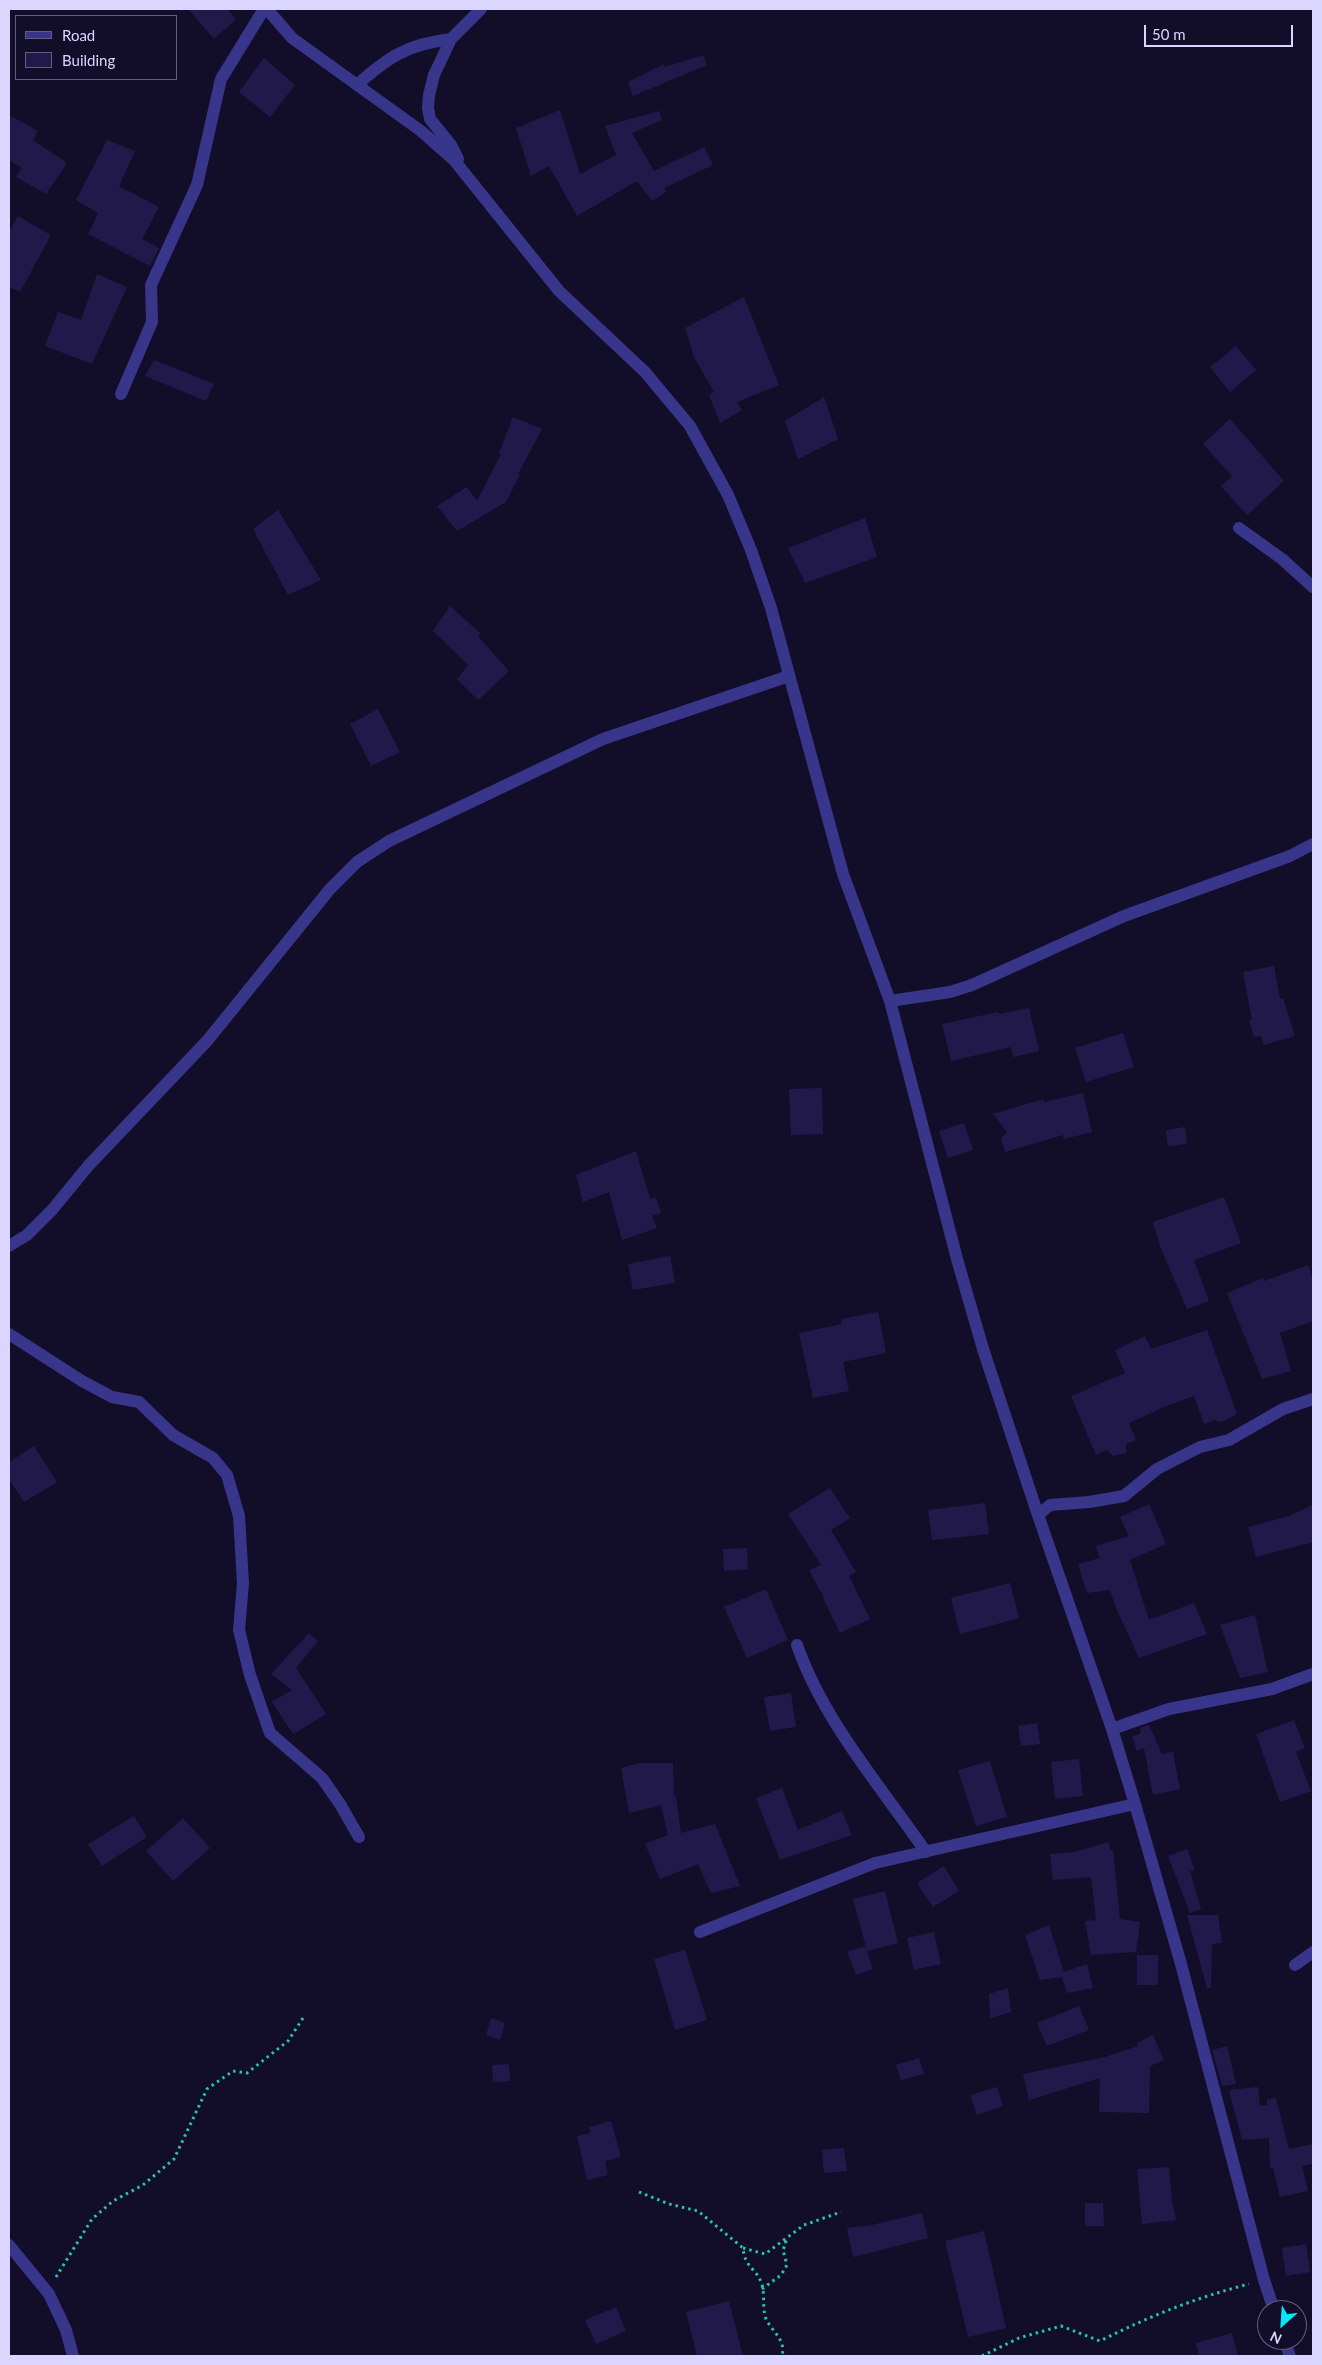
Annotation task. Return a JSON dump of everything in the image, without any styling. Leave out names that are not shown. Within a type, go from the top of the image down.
[{"type":"street","points":[[121,394],[152,322],[151,285],[197,186],[220,79],[265,9],[292,38],[421,131],[454,160],[559,291],[645,372],[690,426],[728,495],[751,550],[771,608],[843,874],[890,1001],[957,1259],[984,1349],[1112,1729],[1135,1804],[1181,1964],[1271,2300]]},
{"type":"street","points":[[474,184],[451,145],[430,119],[428,108],[434,75],[451,39],[481,9]]},
{"type":"street","points":[[358,85],[385,60],[416,46],[451,39]]},
{"type":"street","points":[[1239,528],[1282,559],[1313,587]]},
{"type":"street","points":[[9,1246],[27,1235],[52,1210],[89,1165],[207,1041],[330,889],[357,862],[389,841],[604,739],[789,676]]},
{"type":"street","points":[[890,1001],[950,992],[972,986],[1124,916],[1290,856],[1313,844]]},
{"type":"street","points":[[9,1334],[82,1381],[112,1397],[139,1402],[173,1435],[213,1458],[227,1475],[239,1516],[243,1583],[239,1630],[250,1674],[270,1733],[322,1778],[359,1837]]},
{"type":"street","points":[[1038,1514],[1050,1505],[1090,1502],[1124,1496],[1157,1469],[1200,1447],[1228,1440],[1283,1409],[1313,1400]]},
{"type":"street","points":[[797,1645],[803,1664],[850,1747],[926,1852]]},
{"type":"street","points":[[1112,1729],[1169,1709],[1272,1689],[1313,1674]]},
{"type":"street","points":[[700,1932],[868,1865],[1135,1804]]},
{"type":"street","points":[[1295,1965],[1313,1952]]},
{"type":"street","points":[[9,2245],[49,2294],[66,2330],[73,2356]]},
{"type":"path","points":[[49,2294],[58,2272],[92,2219],[113,2201],[143,2185],[174,2159],[207,2089],[233,2072],[247,2073],[288,2041],[303,2018]]},
{"type":"path","points":[[638,2192],[669,2204],[698,2211],[743,2248],[765,2254],[804,2225],[840,2212]]},
{"type":"path","points":[[762,2290],[781,2275],[787,2265],[783,2250],[786,2242],[780,2242]]},
{"type":"path","points":[[743,2248],[744,2260],[761,2282],[762,2303],[768,2321],[778,2334],[783,2351],[782,2356]]},
{"type":"path","points":[[982,2356],[1019,2338],[1061,2326],[1100,2341],[1158,2312],[1212,2293],[1264,2280]]},
{"type":"building","points":[[188,9],[227,9],[236,19],[214,39]]},
{"type":"building","points":[[703,55],[707,65],[633,96],[628,82],[664,64],[665,67]]},
{"type":"building","points":[[264,58],[295,85],[270,117],[239,92]]},
{"type":"building","points":[[560,110],[580,174],[616,155],[605,126],[659,111],[662,120],[632,133],[654,171],[704,147],[713,165],[664,188],[666,192],[652,201],[637,181],[577,216],[549,166],[531,176],[516,128]]},
{"type":"building","points":[[9,115],[38,131],[33,140],[67,163],[46,194],[16,177],[22,168],[9,160]]},
{"type":"building","points":[[107,140],[135,151],[119,186],[159,207],[142,239],[159,248],[150,266],[88,234],[98,213],[76,200]]},
{"type":"building","points":[[18,216],[51,235],[20,292],[9,287],[9,232]]},
{"type":"building","points":[[97,274],[127,287],[92,364],[45,346],[58,312],[81,320]]},
{"type":"building","points":[[744,297],[779,385],[737,402],[742,410],[720,423],[709,395],[714,392],[694,357],[685,328]]},
{"type":"building","points":[[1236,346],[1256,370],[1230,392],[1210,367]]},
{"type":"building","points":[[154,360],[214,384],[206,401],[145,376]]},
{"type":"building","points":[[824,397],[838,439],[798,459],[785,421]]},
{"type":"building","points":[[513,417],[542,429],[518,474],[520,475],[506,502],[457,531],[437,506],[467,487],[477,501],[501,454],[499,453]]},
{"type":"building","points":[[1230,419],[1284,481],[1247,515],[1221,486],[1232,476],[1203,444]]},
{"type":"building","points":[[278,510],[321,580],[288,595],[253,529]]},
{"type":"building","points":[[865,518],[877,557],[805,583],[788,548]]},
{"type":"building","points":[[450,606],[480,633],[478,636],[509,671],[478,700],[457,679],[468,665],[433,631]]},
{"type":"building","points":[[378,709],[400,752],[371,766],[350,724]]},
{"type":"building","points":[[1274,966],[1280,999],[1283,998],[1295,1036],[1264,1045],[1261,1036],[1254,1037],[1249,1021],[1252,1020],[1243,972]]},
{"type":"building","points":[[1029,1008],[1039,1051],[1013,1057],[1011,1047],[951,1061],[942,1024],[998,1012],[999,1014]]},
{"type":"building","points":[[1123,1033],[1134,1067],[1086,1082],[1075,1048]]},
{"type":"building","points":[[822,1088],[823,1134],[791,1135],[789,1089]]},
{"type":"building","points":[[1083,1093],[1092,1132],[1064,1139],[1063,1135],[1005,1152],[1001,1138],[1007,1132],[993,1114],[1043,1099],[1044,1102]]},
{"type":"building","points":[[964,1123],[973,1150],[948,1158],[939,1131]]},
{"type":"building","points":[[1185,1127],[1187,1144],[1168,1146],[1166,1130]]},
{"type":"building","points":[[636,1151],[650,1199],[656,1197],[661,1213],[652,1216],[657,1228],[622,1240],[609,1192],[583,1202],[576,1175]]},
{"type":"building","points":[[1224,1197],[1241,1243],[1194,1260],[1209,1301],[1187,1309],[1160,1246],[1153,1222]]},
{"type":"building","points":[[670,1256],[675,1283],[633,1290],[628,1264]]},
{"type":"building","points":[[1308,1265],[1313,1279],[1313,1321],[1280,1333],[1291,1371],[1262,1379],[1227,1293],[1263,1278],[1264,1281]]},
{"type":"building","points":[[878,1312],[886,1353],[843,1362],[849,1391],[813,1398],[799,1333],[842,1324],[841,1319]]},
{"type":"building","points":[[1207,1330],[1237,1414],[1221,1422],[1214,1420],[1204,1424],[1194,1396],[1129,1423],[1136,1440],[1126,1444],[1126,1453],[1113,1456],[1107,1450],[1096,1455],[1071,1396],[1125,1373],[1115,1350],[1145,1336],[1151,1349]]},
{"type":"building","points":[[34,1446],[57,1482],[24,1502],[9,1479],[9,1462]]},
{"type":"building","points":[[830,1488],[850,1518],[831,1530],[856,1572],[849,1576],[870,1619],[840,1633],[809,1570],[821,1565],[788,1514]]},
{"type":"building","points":[[985,1503],[989,1534],[932,1540],[928,1510]]},
{"type":"building","points":[[1149,1504],[1166,1544],[1130,1560],[1149,1620],[1194,1603],[1207,1634],[1139,1658],[1116,1608],[1110,1590],[1087,1593],[1078,1564],[1100,1558],[1096,1546],[1129,1536],[1120,1517]]},
{"type":"building","points":[[1313,1505],[1313,1542],[1256,1557],[1248,1527],[1286,1517]]},
{"type":"building","points":[[747,1548],[748,1569],[724,1571],[723,1549]]},
{"type":"building","points":[[1010,1583],[1019,1618],[960,1634],[951,1598]]},
{"type":"building","points":[[766,1589],[788,1640],[747,1658],[724,1607]]},
{"type":"building","points":[[1255,1615],[1268,1672],[1240,1678],[1220,1625]]},
{"type":"building","points":[[309,1633],[318,1641],[296,1668],[326,1714],[293,1734],[272,1702],[292,1690],[271,1674]]},
{"type":"building","points":[[791,1693],[796,1727],[770,1731],[764,1697]]},
{"type":"building","points":[[1294,1720],[1305,1748],[1296,1752],[1311,1791],[1280,1802],[1256,1734]]},
{"type":"building","points":[[1037,1723],[1040,1744],[1021,1746],[1018,1726]]},
{"type":"building","points":[[1149,1725],[1162,1754],[1173,1752],[1180,1789],[1153,1795],[1144,1748],[1137,1751],[1132,1737],[1141,1733],[1140,1728]]},
{"type":"building","points":[[1079,1759],[1083,1796],[1055,1799],[1051,1762]]},
{"type":"building","points":[[990,1761],[1007,1817],[976,1826],[958,1770]]},
{"type":"building","points":[[639,1763],[673,1763],[674,1797],[676,1796],[681,1833],[715,1824],[740,1886],[711,1893],[698,1864],[660,1879],[645,1844],[668,1835],[661,1805],[629,1813],[621,1768]]},
{"type":"building","points":[[782,1788],[798,1830],[842,1811],[852,1835],[780,1860],[756,1798]]},
{"type":"building","points":[[134,1816],[147,1837],[102,1866],[88,1844]]},
{"type":"building","points":[[183,1818],[210,1848],[173,1881],[146,1851]]},
{"type":"building","points":[[1109,1842],[1110,1850],[1113,1850],[1120,1919],[1140,1922],[1136,1952],[1091,1955],[1085,1921],[1096,1920],[1091,1877],[1053,1880],[1050,1854],[1074,1852]]},
{"type":"building","points":[[1187,1849],[1195,1870],[1190,1871],[1201,1909],[1190,1913],[1168,1856]]},
{"type":"building","points":[[944,1866],[959,1891],[933,1907],[917,1883]]},
{"type":"building","points":[[885,1891],[898,1943],[867,1951],[853,1899]]},
{"type":"building","points":[[1187,1915],[1218,1915],[1222,1943],[1212,1944],[1211,1988],[1207,1988]]},
{"type":"building","points":[[1049,1925],[1064,1972],[1087,1964],[1093,1988],[1067,1993],[1062,1977],[1040,1980],[1025,1935]]},
{"type":"building","points":[[934,1932],[941,1964],[914,1970],[907,1938]]},
{"type":"building","points":[[865,1946],[873,1969],[856,1975],[847,1952]]},
{"type":"building","points":[[685,1950],[707,2020],[675,2030],[654,1959]]},
{"type":"building","points":[[1137,1955],[1158,1955],[1158,1985],[1137,1985]]},
{"type":"building","points":[[1008,1988],[1011,2012],[990,2018],[989,1994]]},
{"type":"building","points":[[1079,2006],[1089,2030],[1047,2046],[1037,2023]]},
{"type":"building","points":[[491,2018],[505,2023],[500,2040],[486,2035]]},
{"type":"building","points":[[1153,2035],[1164,2060],[1150,2066],[1149,2113],[1099,2112],[1100,2078],[1029,2100],[1023,2074],[1105,2057],[1138,2046],[1137,2043]]},
{"type":"building","points":[[1227,2046],[1236,2084],[1222,2086],[1212,2050]]},
{"type":"building","points":[[919,2058],[924,2074],[901,2080],[896,2065]]},
{"type":"building","points":[[509,2064],[510,2081],[493,2082],[492,2065]]},
{"type":"building","points":[[997,2087],[1003,2106],[977,2115],[970,2095]]},
{"type":"building","points":[[1258,2087],[1260,2106],[1267,2105],[1267,2099],[1276,2098],[1289,2149],[1313,2144],[1313,2164],[1302,2166],[1308,2191],[1280,2197],[1273,2168],[1270,2169],[1269,2138],[1242,2140],[1229,2090]]},
{"type":"building","points":[[611,2121],[621,2157],[605,2161],[608,2175],[587,2180],[577,2136],[590,2133],[589,2127]]},
{"type":"building","points":[[844,2148],[847,2171],[824,2173],[822,2150]]},
{"type":"building","points":[[1169,2167],[1176,2220],[1142,2224],[1137,2169]]},
{"type":"building","points":[[1085,2203],[1103,2203],[1104,2226],[1085,2226]]},
{"type":"building","points":[[922,2213],[928,2238],[853,2257],[847,2228],[872,2225]]},
{"type":"building","points":[[984,2231],[1006,2328],[968,2337],[945,2241]]},
{"type":"building","points":[[1306,2244],[1310,2272],[1286,2276],[1282,2248]]},
{"type":"building","points":[[729,2301],[743,2356],[697,2356],[686,2312]]},
{"type":"building","points":[[616,2307],[626,2331],[596,2344],[585,2320]]},
{"type":"building","points":[[1232,2333],[1238,2356],[1199,2356],[1196,2343]]}]
